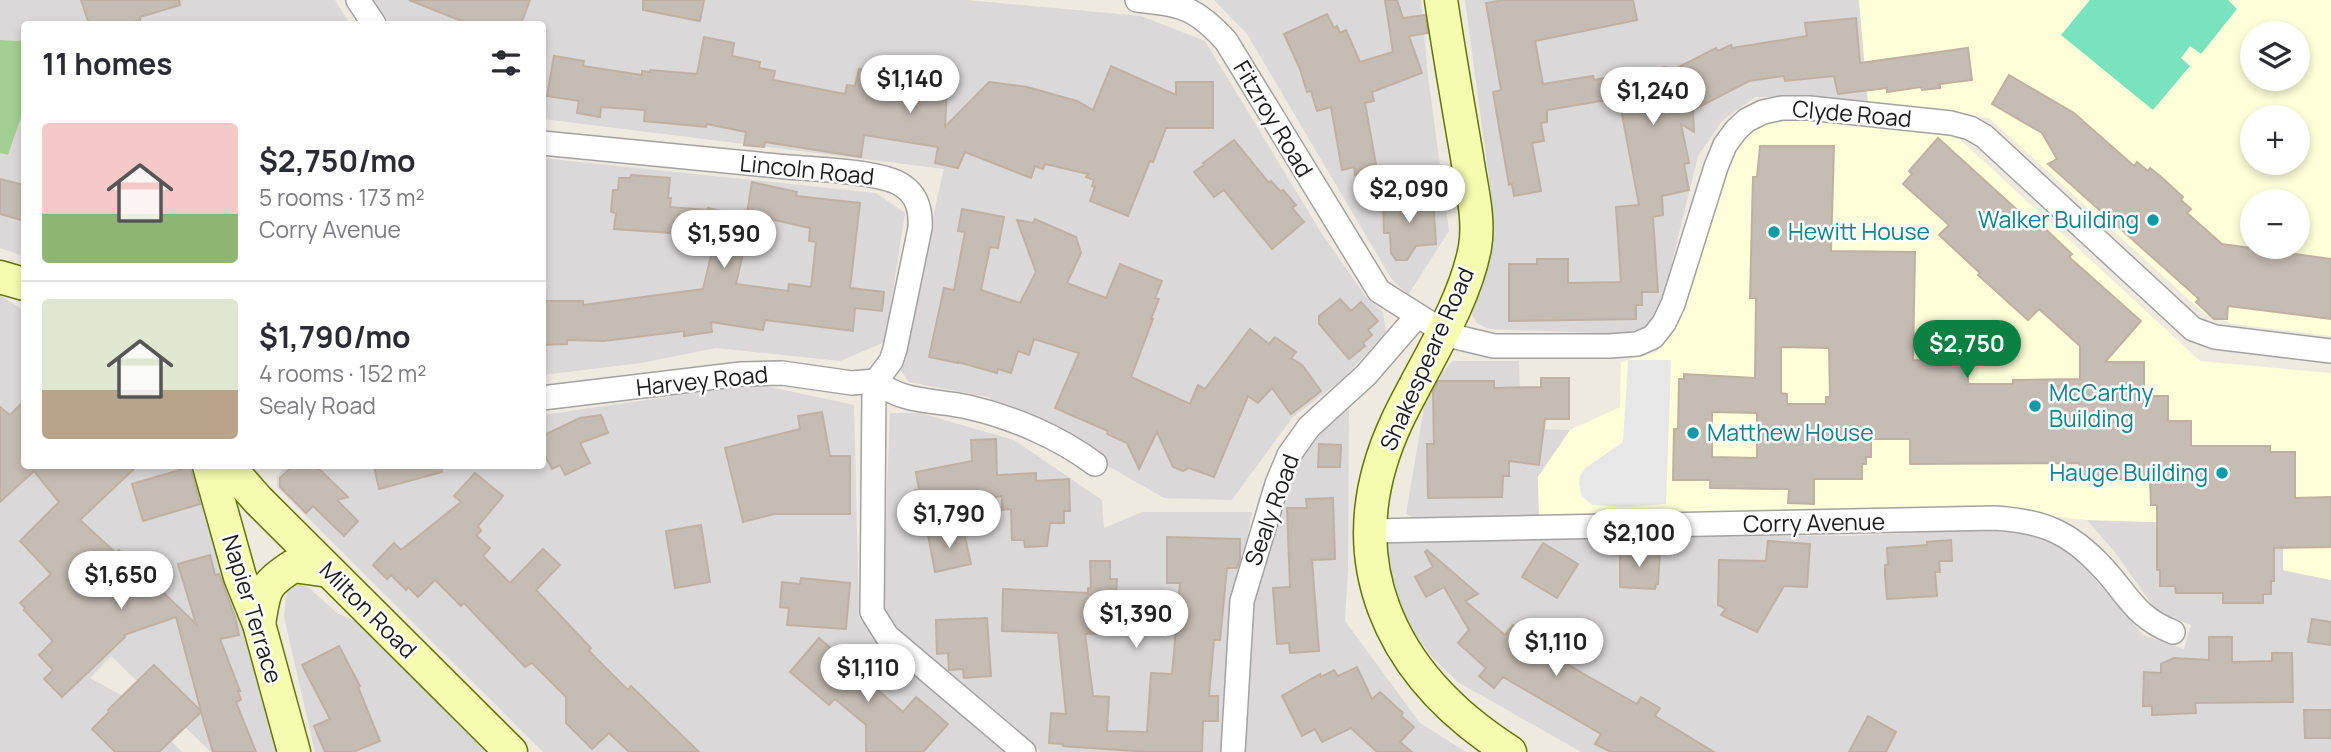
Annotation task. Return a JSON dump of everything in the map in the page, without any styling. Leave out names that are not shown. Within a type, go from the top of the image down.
[{"type":"street","points":[[358,0],[372,21]]},
{"type":"street","name":"Fitzroy Road","points":[[1137,0],[1177,6],[1200,15],[1226,41],[1379,291],[1430,323]]},
{"type":"street","name":"Shakespeare Road","points":[[1441,0],[1476,225],[1475,244],[1471,266],[1430,323],[1380,463],[1372,505],[1372,555],[1378,591],[1393,632],[1411,662],[1436,693],[1464,719],[1510,752]]},
{"type":"street","name":"Clyde Road","points":[[1430,323],[1456,337],[1494,346],[1609,346],[1637,344],[1653,337],[1664,323],[1673,304],[1725,145],[1747,120],[1763,112],[1809,108],[1951,123],[1970,128],[1984,136],[2193,329],[2216,337],[2331,351]]},
{"type":"street","name":"Lincoln Road","points":[[546,143],[828,170],[890,179],[902,184],[917,201],[920,228],[895,349],[891,361],[876,381]]},
{"type":"street","points":[[0,276],[21,283]]},
{"type":"street","name":"Sealy Road","points":[[1233,752],[1242,601],[1277,484],[1289,454],[1310,427],[1366,375],[1430,323]]},
{"type":"street","name":"Harvey Road","points":[[546,398],[741,374],[782,373],[852,383],[876,381],[895,395],[969,407],[1018,423],[1077,450],[1096,464]]},
{"type":"street","points":[[876,381],[872,612],[887,636],[1024,752]]},
{"type":"street","name":"Napier Terrace","points":[[210,469],[240,577],[259,624],[294,752]]},
{"type":"street","name":"Milton Road","points":[[240,469],[258,500],[512,752]]},
{"type":"street","name":"Corry Avenue","points":[[1371,531],[1995,518],[2028,520],[2053,529],[2076,542],[2104,568],[2141,614],[2154,624],[2173,632]]},
{"type":"street","points":[[259,624],[266,588],[278,576],[293,566],[311,566],[329,571]]},
{"type":"shaded area","points":[[0,0],[335,0],[348,21],[21,21],[21,41],[0,40]]},
{"type":"shaded area","points":[[373,0],[966,0],[1141,16],[1205,41],[1322,234],[1366,297],[1383,312],[1386,332],[1343,379],[1292,418],[1232,500],[1164,498],[988,397],[909,382],[898,366],[944,169],[546,119],[546,21],[388,21]]},
{"type":"shaded area","points":[[1214,0],[1421,0],[1428,77],[1449,231],[1408,295],[1391,278],[1247,34]]},
{"type":"shaded area","points":[[1465,0],[1859,0],[1868,102],[1809,97],[1755,97],[1722,121],[1698,156],[1660,311],[1646,327],[1623,334],[1488,329],[1477,323],[1471,313],[1493,236],[1491,193]]},
{"type":"shaded area","points":[[1859,0],[2331,0],[2331,336],[2234,324],[2205,314],[1989,118],[1868,102]]},
{"type":"shaded area","points":[[1781,116],[1952,132],[2200,361],[2331,373],[2331,580],[2283,570],[2283,526],[2087,520],[2005,511],[1539,515],[1538,477],[1570,430],[1620,407],[1621,362],[1657,352],[1665,337],[1726,146]]},
{"type":"shaded area","points":[[21,118],[21,255],[0,248],[0,153],[8,155]]},
{"type":"shaded area","points":[[546,158],[876,193],[905,213],[885,342],[840,361],[716,348],[641,363],[546,375]]},
{"type":"shaded area","points":[[0,295],[21,309],[21,469],[202,469],[237,592],[276,752],[211,752],[111,656],[90,678],[132,701],[182,752],[0,752]]},
{"type":"shaded area","points":[[1388,341],[1349,408],[1345,621],[1420,723],[1466,752],[1238,752],[1246,624],[1287,445]]},
{"type":"shaded area","points":[[1628,360],[1671,360],[1666,504],[1630,507],[1592,505],[1582,496],[1580,476],[1585,468],[1623,442]]},
{"type":"shaded area","points":[[1453,361],[1519,361],[1521,429],[1570,430],[1538,477],[1539,515],[1412,517],[1406,514],[1425,402],[1441,374]]},
{"type":"shaded area","points":[[756,384],[854,405],[859,618],[1015,752],[543,752],[277,487],[277,476],[284,469],[546,469],[546,415]]},
{"type":"shaded area","points":[[890,413],[920,413],[1014,440],[1102,500],[1104,528],[1142,512],[1252,512],[1242,565],[1231,601],[1221,752],[1041,752],[895,632],[882,615]]},
{"type":"shaded area","points":[[2087,520],[2283,526],[2283,570],[2331,580],[2331,752],[1581,752],[1458,682],[1433,658],[1400,614],[1379,569],[1386,532],[1848,536],[2002,528],[2034,533],[2075,556],[2143,635],[2184,649],[2191,625],[2157,612],[2115,552]]},
{"type":"shaded area","points":[[296,583],[309,588],[337,613],[365,626],[487,752],[315,752],[284,617],[287,590]]},
{"type":"green space","points":[[2090,0],[2228,0],[2237,9],[2201,54],[2190,46],[2181,58],[2190,66],[2153,110],[2061,35]]},
{"type":"green space","points":[[0,40],[21,41],[21,118],[8,155],[0,153]]},
{"type":"building","points":[[81,0],[179,0],[180,5],[140,17],[136,21],[88,21]]},
{"type":"building","points":[[409,0],[530,0],[522,21],[462,21]]},
{"type":"building","points":[[643,0],[704,0],[700,21],[643,10]]},
{"type":"building","points":[[1385,0],[1397,0],[1403,18],[1425,15],[1428,33],[1409,36],[1422,73],[1372,92],[1374,101],[1365,103],[1377,170],[1355,175],[1354,167],[1342,170],[1331,107],[1317,111],[1311,91],[1307,92],[1284,34],[1327,14],[1334,28],[1337,26],[1340,33],[1346,30],[1360,62],[1393,52]]},
{"type":"building","points":[[1504,0],[1633,0],[1637,20],[1535,41],[1543,84],[1593,76],[1594,80],[1666,67],[1667,73],[1716,48],[1718,51],[1731,45],[1732,48],[1807,36],[1805,23],[1856,18],[1860,63],[1968,48],[1972,80],[1940,84],[1940,88],[1922,90],[1921,87],[1887,92],[1887,88],[1838,94],[1834,76],[1785,81],[1784,76],[1749,81],[1693,110],[1694,132],[1681,124],[1689,163],[1684,164],[1689,190],[1662,196],[1663,215],[1653,217],[1658,292],[1642,292],[1642,305],[1636,305],[1636,319],[1509,321],[1509,264],[1537,264],[1537,259],[1568,259],[1568,283],[1621,282],[1616,207],[1639,205],[1619,98],[1547,110],[1547,122],[1541,123],[1544,141],[1532,143],[1541,191],[1514,196],[1512,184],[1509,185],[1493,92],[1501,90],[1486,3]]},
{"type":"building","points":[[704,37],[734,43],[732,56],[760,62],[759,68],[775,71],[773,80],[845,94],[847,85],[855,86],[859,69],[868,71],[869,65],[940,76],[939,86],[947,87],[945,127],[989,82],[1027,87],[1077,101],[1093,110],[1111,66],[1176,95],[1176,82],[1213,82],[1213,128],[1166,128],[1128,216],[1090,201],[1095,187],[1092,186],[1094,180],[1086,177],[1088,174],[1045,164],[1043,169],[1035,166],[1031,178],[965,152],[958,168],[935,163],[938,147],[864,135],[861,157],[765,142],[764,147],[744,145],[746,132],[707,124],[706,127],[644,121],[645,110],[601,107],[600,117],[577,113],[579,101],[547,96],[554,56],[584,61],[583,66],[642,75],[642,71],[650,70],[697,74]]},
{"type":"building","name":"Walker Building","points":[[2009,75],[2074,113],[2134,166],[2137,162],[2160,176],[2183,197],[2181,200],[2191,209],[2187,213],[2222,244],[2240,246],[2240,259],[2310,259],[2310,256],[2331,259],[2331,319],[2228,306],[2227,319],[2214,319],[2196,302],[2199,299],[2048,164],[2057,159],[2042,133],[1992,104]]},
{"type":"building","points":[[1938,138],[2036,227],[2039,223],[2072,254],[2069,257],[2141,321],[2105,362],[2144,362],[2144,396],[2168,396],[2168,421],[2191,421],[2191,446],[2270,446],[2270,452],[2295,452],[2295,498],[2331,497],[2331,547],[2274,548],[2274,581],[2271,581],[2271,594],[2263,594],[2263,603],[2223,603],[2223,593],[2176,593],[2175,586],[2160,586],[2160,570],[2157,570],[2157,505],[2151,505],[2150,479],[2079,479],[2079,463],[1910,464],[1910,439],[1871,439],[1871,457],[1866,457],[1866,464],[1862,464],[1862,479],[1814,479],[1814,504],[1788,503],[1789,489],[1710,488],[1710,480],[1673,480],[1679,379],[1684,379],[1684,374],[1755,378],[1756,298],[1750,298],[1753,177],[1757,177],[1760,146],[1834,146],[1831,251],[1915,252],[1913,360],[1968,361],[1968,384],[2080,379],[2080,346],[2039,309],[2028,320],[1978,275],[1980,273],[1939,235],[1949,225],[1903,184],[1912,174],[1909,171]],"holes":[[[1781,347],[1829,348],[1830,397],[1826,397],[1826,404],[1787,404],[1787,394],[1781,393]],[[1712,412],[1757,413],[1757,458],[1712,457]]]},
{"type":"building","points":[[1234,140],[1269,183],[1271,181],[1281,192],[1283,190],[1296,205],[1292,208],[1304,222],[1272,249],[1224,190],[1214,197],[1194,172]]},
{"type":"building","points":[[631,175],[670,178],[670,207],[708,208],[751,218],[736,284],[788,291],[789,284],[811,287],[816,242],[809,241],[810,228],[747,214],[752,182],[797,192],[796,196],[860,203],[850,288],[884,292],[882,311],[855,308],[853,331],[765,320],[763,330],[711,322],[712,332],[684,336],[684,331],[604,341],[567,340],[567,344],[546,345],[546,301],[583,301],[583,305],[703,289],[714,243],[700,240],[701,235],[614,229],[616,213],[611,212],[613,190],[618,190],[619,178],[630,178]]},
{"type":"building","points":[[0,179],[21,184],[21,220],[0,214]]},
{"type":"building","points":[[1433,197],[1436,244],[1416,246],[1407,260],[1396,260],[1391,253],[1390,233],[1384,233],[1383,199]]},
{"type":"building","points":[[962,209],[1004,217],[998,248],[990,247],[981,290],[1020,303],[1036,272],[1017,220],[1033,223],[1035,219],[1076,237],[1081,253],[1067,283],[1106,298],[1120,264],[1162,281],[1155,298],[1159,299],[1153,319],[1131,377],[1190,404],[1198,385],[1205,389],[1250,329],[1269,344],[1275,337],[1296,352],[1291,358],[1302,365],[1321,391],[1291,414],[1272,388],[1258,403],[1248,396],[1214,477],[1189,468],[1183,471],[1173,467],[1157,432],[1139,469],[1127,443],[1107,434],[1108,431],[1055,408],[1079,353],[1034,339],[1029,355],[1018,351],[1011,373],[998,369],[997,373],[929,357],[944,288],[954,290],[965,232],[958,231]]},
{"type":"building","points":[[1340,299],[1351,311],[1361,302],[1378,321],[1368,330],[1372,335],[1363,343],[1365,346],[1349,359],[1319,324],[1319,316]]},
{"type":"building","points":[[1541,378],[1569,378],[1569,419],[1545,419],[1539,465],[1509,461],[1509,476],[1503,476],[1502,497],[1428,498],[1427,444],[1434,444],[1433,391],[1438,381],[1494,381],[1494,388],[1541,387]]},
{"type":"building","points":[[21,404],[21,469],[134,469],[80,520],[116,553],[119,550],[196,624],[178,564],[210,555],[215,575],[219,574],[235,617],[239,635],[220,639],[240,691],[241,700],[236,702],[256,752],[213,752],[201,712],[159,752],[115,752],[92,729],[154,665],[201,711],[176,617],[124,635],[125,637],[62,697],[44,679],[53,670],[39,655],[53,641],[20,603],[51,574],[20,541],[59,502],[34,471],[0,502],[0,407],[10,415]]},
{"type":"building","points":[[822,412],[830,456],[850,456],[850,514],[774,514],[743,522],[725,448],[800,429],[798,416]]},
{"type":"building","points":[[601,415],[608,433],[580,443],[590,463],[565,475],[560,465],[552,469],[546,458],[546,434],[580,418]]},
{"type":"building","points":[[996,439],[997,475],[1036,473],[1036,481],[1069,479],[1070,511],[1064,511],[1064,523],[1050,523],[1047,546],[1025,547],[1024,540],[1012,540],[1011,509],[1002,510],[1002,496],[958,504],[960,513],[919,512],[915,490],[919,490],[916,472],[972,461],[971,440]]},
{"type":"building","points":[[1319,444],[1341,445],[1340,467],[1318,467]]},
{"type":"building","points":[[191,469],[200,504],[143,521],[132,484]]},
{"type":"building","points":[[290,469],[319,469],[348,497],[337,500],[358,521],[344,536],[313,506],[306,513],[280,487],[280,478]]},
{"type":"building","points":[[375,469],[442,469],[442,472],[379,489]]},
{"type":"building","points":[[475,473],[503,496],[478,526],[481,531],[476,535],[490,548],[483,556],[510,583],[543,549],[560,565],[536,590],[591,648],[589,651],[628,690],[631,686],[699,752],[629,752],[609,733],[592,749],[566,723],[566,697],[532,663],[525,667],[464,603],[461,606],[435,580],[418,597],[408,587],[406,590],[391,575],[387,579],[373,565],[394,543],[401,550],[461,502],[454,496]]},
{"type":"building","points":[[1333,498],[1335,559],[1312,560],[1319,651],[1290,653],[1289,643],[1277,644],[1273,588],[1290,587],[1287,508],[1307,508],[1306,499]]},
{"type":"building","points":[[701,525],[710,582],[675,588],[666,531]]},
{"type":"building","points":[[963,528],[971,564],[935,572],[928,535]]},
{"type":"building","points":[[1167,537],[1240,539],[1237,568],[1227,568],[1220,640],[1214,640],[1209,696],[1218,696],[1218,721],[1203,721],[1202,752],[1148,752],[1049,743],[1051,713],[1066,714],[1058,633],[1002,631],[1003,589],[1088,593],[1088,588],[1091,588],[1090,561],[1110,561],[1110,579],[1117,579],[1113,633],[1085,634],[1093,696],[1109,697],[1107,731],[1147,732],[1151,673],[1172,674],[1180,583],[1167,583]]},
{"type":"building","points":[[1951,540],[1952,561],[1939,561],[1940,572],[1935,572],[1937,596],[1887,599],[1887,548]]},
{"type":"building","points":[[1768,541],[1810,544],[1807,587],[1784,586],[1757,632],[1721,615],[1726,609],[1718,605],[1719,560],[1766,561]]},
{"type":"building","points":[[1543,543],[1578,564],[1557,598],[1522,577]]},
{"type":"building","points":[[1620,549],[1660,551],[1658,584],[1655,589],[1620,587]]},
{"type":"building","points":[[1427,550],[1478,594],[1465,601],[1505,635],[1513,625],[1539,647],[1589,677],[1637,704],[1641,697],[1660,708],[1655,716],[1714,752],[1611,752],[1595,744],[1601,734],[1503,677],[1494,688],[1479,676],[1486,668],[1458,643],[1469,630],[1444,587],[1426,597],[1415,577],[1433,567],[1425,552]]},
{"type":"building","points":[[801,578],[850,583],[846,629],[787,625],[789,608],[780,607],[782,582],[800,584]]},
{"type":"building","points":[[987,618],[991,676],[964,678],[963,669],[949,670],[948,653],[937,654],[936,620]]},
{"type":"building","points":[[2312,619],[2331,622],[2331,645],[2308,642]]},
{"type":"building","points":[[2209,637],[2232,637],[2232,662],[2272,661],[2272,653],[2292,653],[2293,702],[2195,703],[2196,713],[2152,715],[2152,706],[2143,706],[2144,672],[2161,673],[2161,664],[2174,658],[2209,660]]},
{"type":"building","points":[[819,638],[903,712],[916,697],[948,724],[923,752],[866,752],[866,725],[835,699],[829,705],[790,672]]},
{"type":"building","points":[[339,646],[360,686],[358,687],[380,741],[353,752],[325,752],[314,726],[330,719],[302,665]]},
{"type":"building","points":[[1357,667],[1372,699],[1380,692],[1414,727],[1400,742],[1412,752],[1377,752],[1351,728],[1322,742],[1315,729],[1302,736],[1282,696],[1320,674],[1321,677],[1334,670],[1338,676]]},
{"type":"building","points":[[2304,710],[2331,710],[2331,738],[2305,738]]},
{"type":"building","points":[[1868,716],[1896,732],[1886,752],[1849,752]]},
{"type":"place","name":"Walker Building","points":[[2153,220]]},
{"type":"place","name":"Hewitt House","points":[[1774,232]]},
{"type":"place","name":"McCarthy Building","points":[[2035,406]]},
{"type":"place","name":"Matthew House","points":[[1693,433]]},
{"type":"place","name":"Hauge Building","points":[[2222,473]]}]
